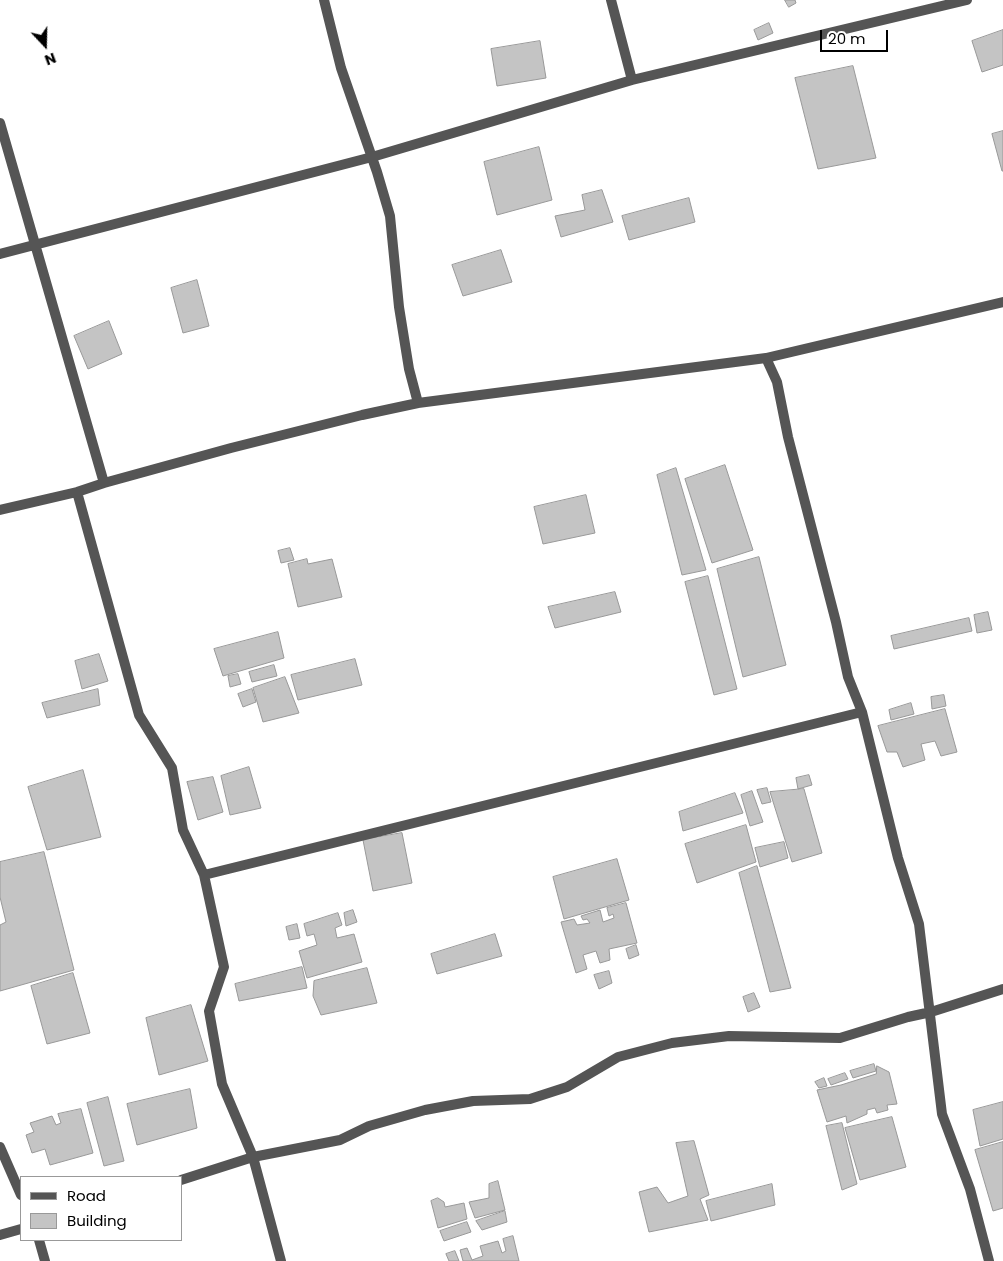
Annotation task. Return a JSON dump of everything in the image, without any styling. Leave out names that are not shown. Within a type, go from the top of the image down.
[{"type":"street","points":[[324,0],[341,68],[390,216],[399,307],[409,368],[418,403]]},
{"type":"street","points":[[611,0],[632,80]]},
{"type":"street","points":[[0,254],[372,157],[632,80],[967,0]]},
{"type":"street","points":[[0,123],[104,483]]},
{"type":"street","points":[[0,510],[77,492],[231,448],[418,403],[766,358],[1003,302]]},
{"type":"street","points":[[766,358],[777,382],[788,436],[836,622],[848,677],[862,712],[898,858],[919,924],[942,1114],[970,1189],[989,1261]]},
{"type":"street","points":[[77,492],[139,715],[172,768],[183,830],[204,875],[224,967],[209,1011],[213,1039],[222,1084],[254,1157],[281,1261]]},
{"type":"street","points":[[204,875],[862,712]]},
{"type":"street","points":[[182,1180],[254,1157],[340,1140],[369,1126],[425,1110],[473,1101],[530,1099],[567,1087],[618,1057],[672,1043],[730,1036],[840,1038],[1003,989]]},
{"type":"street","points":[[0,1147],[20,1193]]},
{"type":"street","points":[[0,1235],[20,1229]]},
{"type":"street","points":[[39,1241],[45,1261]]},
{"type":"building","points":[[785,0],[795,0],[796,3],[789,7]]},
{"type":"building","points":[[769,23],[773,33],[758,40],[754,30]]},
{"type":"building","points":[[1003,30],[1003,65],[982,72],[972,41]]},
{"type":"building","points":[[540,41],[546,78],[497,86],[491,49]]},
{"type":"building","points":[[853,66],[876,158],[818,169],[795,78]]},
{"type":"building","points":[[1003,131],[1003,171],[1002,171],[992,134]]},
{"type":"building","points":[[539,147],[552,200],[497,215],[484,162]]},
{"type":"building","points":[[602,190],[613,222],[561,237],[555,216],[585,210],[582,195]]},
{"type":"building","points":[[689,198],[695,222],[629,240],[622,216]]},
{"type":"building","points":[[501,250],[512,282],[463,296],[452,265]]},
{"type":"building","points":[[197,280],[209,326],[183,333],[171,288]]},
{"type":"building","points":[[109,321],[122,354],[88,369],[74,336]]},
{"type":"building","points":[[725,465],[753,550],[712,563],[685,479]]},
{"type":"building","points":[[676,468],[706,570],[682,575],[657,475]]},
{"type":"building","points":[[586,495],[595,533],[543,544],[534,507]]},
{"type":"building","points":[[290,548],[294,560],[281,563],[278,551]]},
{"type":"building","points":[[759,557],[786,665],[743,677],[717,569]]},
{"type":"building","points":[[307,559],[308,564],[332,559],[342,597],[298,607],[288,564]]},
{"type":"building","points":[[708,576],[737,689],[714,695],[685,582]]},
{"type":"building","points":[[615,592],[621,612],[555,628],[548,607]]},
{"type":"building","points":[[988,612],[992,630],[977,633],[974,615]]},
{"type":"building","points":[[969,618],[972,631],[894,649],[891,636]]},
{"type":"building","points":[[278,632],[284,658],[223,676],[214,649]]},
{"type":"building","points":[[99,654],[108,681],[82,689],[75,661]]},
{"type":"building","points":[[355,659],[362,685],[298,700],[291,675]]},
{"type":"building","points":[[274,665],[277,676],[252,682],[249,672]]},
{"type":"building","points":[[238,674],[241,684],[230,687],[228,676]]},
{"type":"building","points":[[285,677],[299,713],[263,722],[253,688]]},
{"type":"building","points":[[98,689],[100,705],[47,718],[42,703]]},
{"type":"building","points":[[252,689],[256,702],[243,707],[238,694]]},
{"type":"building","points":[[944,695],[946,706],[932,709],[931,697]]},
{"type":"building","points":[[911,703],[914,714],[891,720],[889,710]]},
{"type":"building","points":[[945,709],[957,752],[941,756],[935,741],[921,744],[925,760],[903,767],[897,752],[887,752],[878,726]]},
{"type":"building","points":[[249,767],[261,808],[230,815],[221,776]]},
{"type":"building","points":[[83,770],[101,837],[47,850],[28,787]]},
{"type":"building","points":[[809,775],[812,785],[798,789],[796,778]]},
{"type":"building","points":[[213,777],[223,812],[198,820],[187,782]]},
{"type":"building","points":[[767,788],[771,802],[762,804],[757,790]]},
{"type":"building","points":[[804,789],[822,853],[792,862],[770,792]]},
{"type":"building","points":[[752,791],[763,822],[750,826],[741,795]]},
{"type":"building","points":[[735,793],[743,813],[683,831],[679,812]]},
{"type":"building","points":[[746,825],[756,862],[697,883],[685,844]]},
{"type":"building","points":[[402,833],[412,883],[373,891],[363,840]]},
{"type":"building","points":[[784,842],[788,858],[760,867],[755,848]]},
{"type":"building","points":[[44,852],[74,970],[0,991],[0,925],[6,922],[0,897],[0,862]]},
{"type":"building","points":[[617,859],[629,900],[564,919],[553,877]]},
{"type":"building","points":[[757,866],[791,988],[770,992],[739,873]]},
{"type":"building","points":[[626,903],[637,943],[609,949],[610,960],[600,963],[596,951],[583,955],[587,969],[576,973],[561,922],[574,919],[577,925],[590,923],[587,919],[583,920],[581,916],[600,910],[603,922],[614,918],[613,914],[609,916],[607,908]]},
{"type":"building","points":[[353,910],[357,922],[346,926],[344,913]]},
{"type":"building","points":[[338,913],[342,925],[335,928],[337,938],[354,934],[362,962],[307,978],[299,951],[317,945],[314,934],[307,936],[304,924]]},
{"type":"building","points":[[297,924],[300,938],[289,940],[286,927]]},
{"type":"building","points":[[495,934],[502,956],[437,974],[431,954]]},
{"type":"building","points":[[636,945],[639,955],[629,959],[626,949]]},
{"type":"building","points":[[302,967],[307,988],[239,1001],[235,984]]},
{"type":"building","points":[[367,968],[377,1003],[321,1015],[313,996],[314,981]]},
{"type":"building","points":[[609,971],[612,983],[599,989],[594,975]]},
{"type":"building","points":[[73,973],[90,1033],[47,1044],[31,986]]},
{"type":"building","points":[[754,993],[760,1007],[748,1012],[743,997]]},
{"type":"building","points":[[191,1005],[208,1061],[159,1075],[146,1018]]},
{"type":"building","points":[[874,1064],[876,1071],[853,1078],[850,1071]]},
{"type":"building","points":[[877,1066],[889,1072],[897,1104],[887,1105],[888,1110],[877,1113],[875,1108],[867,1110],[867,1114],[847,1123],[846,1116],[827,1122],[817,1090],[876,1074]]},
{"type":"building","points":[[845,1073],[848,1079],[831,1085],[828,1079]]},
{"type":"building","points":[[824,1078],[827,1086],[819,1088],[815,1082]]},
{"type":"building","points":[[190,1089],[197,1128],[137,1145],[127,1104]]},
{"type":"building","points":[[108,1097],[124,1161],[104,1166],[87,1103]]},
{"type":"building","points":[[1003,1102],[1003,1139],[980,1146],[973,1110]]},
{"type":"building","points":[[81,1109],[93,1153],[50,1165],[45,1149],[32,1153],[26,1135],[34,1132],[30,1123],[52,1116],[56,1125],[61,1123],[58,1114]]},
{"type":"building","points":[[892,1117],[906,1167],[860,1180],[845,1128]]},
{"type":"building","points":[[842,1123],[857,1184],[842,1190],[826,1126]]},
{"type":"building","points":[[694,1141],[709,1195],[700,1199],[708,1220],[649,1232],[639,1192],[657,1187],[668,1203],[688,1196],[676,1143]]},
{"type":"building","points":[[1003,1142],[1003,1208],[993,1211],[975,1150]]},
{"type":"building","points":[[498,1181],[505,1210],[475,1218],[469,1202],[489,1198],[489,1184]]},
{"type":"building","points":[[772,1184],[775,1205],[711,1221],[706,1201]]},
{"type":"building","points":[[438,1198],[444,1202],[445,1207],[464,1203],[467,1219],[438,1228],[431,1201]]},
{"type":"building","points":[[505,1211],[507,1222],[482,1230],[476,1221]]},
{"type":"building","points":[[467,1222],[471,1232],[444,1241],[440,1231]]},
{"type":"building","points":[[513,1236],[519,1261],[463,1261],[460,1250],[467,1248],[472,1260],[483,1256],[480,1246],[498,1241],[502,1253],[506,1251],[503,1239]]},
{"type":"building","points":[[455,1251],[459,1261],[449,1261],[446,1254]]}]
